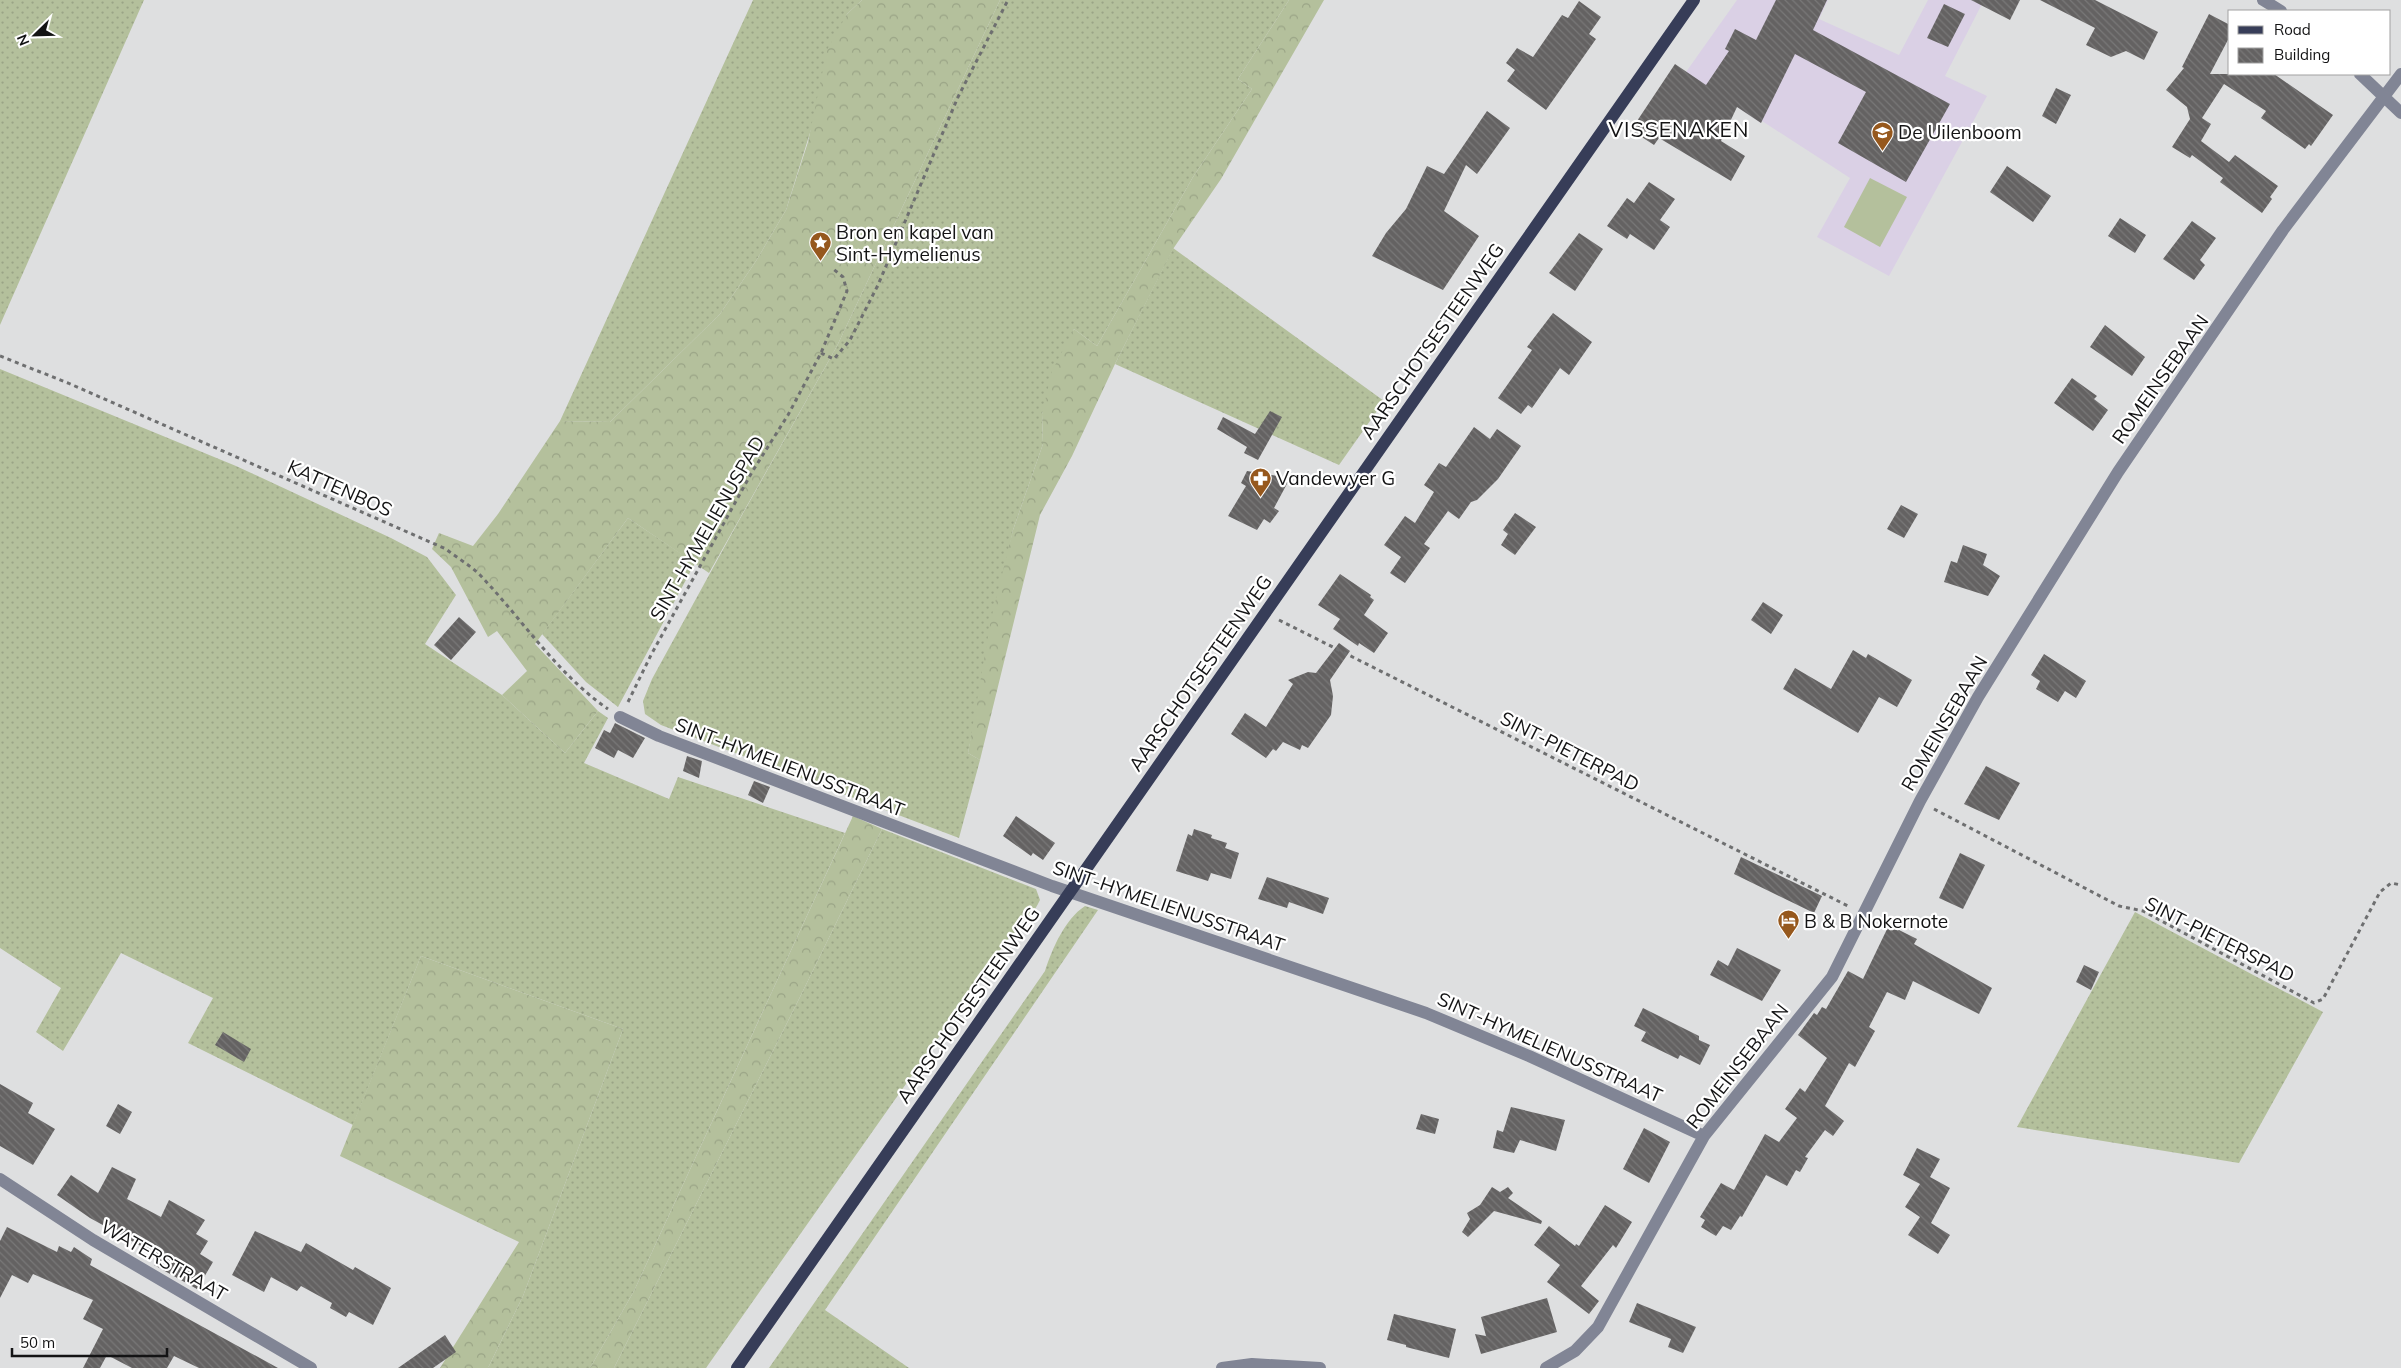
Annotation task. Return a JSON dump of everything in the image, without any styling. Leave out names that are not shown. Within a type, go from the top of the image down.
[{"type":"main road","name":"AARSCHOTSESTEENWEG","points":[[736,1368],[1694,0]]},
{"type":"street","points":[[2263,0],[2279,10]]},
{"type":"street","name":"ROMEINSEBAAN","points":[[1546,1368],[1575,1351],[1598,1327],[1704,1136],[1832,976],[1920,801],[1978,697],[2118,472],[2283,230],[2401,74]]},
{"type":"street","points":[[2361,75],[2401,114]]},
{"type":"street","name":"SINT-HYMELIENUSSTRAAT","points":[[620,717],[659,736],[819,796],[871,819],[1070,892],[1426,1013],[1529,1056],[1704,1136]]},
{"type":"street","name":"WATERSTRAAT","points":[[0,1179],[93,1240],[311,1368]]},
{"type":"street","points":[[1222,1368],[1252,1364],[1320,1368]]},
{"type":"path","points":[[821,353],[834,359],[850,340],[878,285],[958,97],[1008,0]]},
{"type":"path","name":"SINT-HYMELIENUSPAD","points":[[620,717],[675,612],[821,353],[847,292],[843,277],[832,268]]},
{"type":"path","name":"KATTENBOS","points":[[0,356],[77,387],[446,549],[479,574],[550,657],[590,696],[620,717]]},
{"type":"path","name":"SINT-PIETERPAD","points":[[1265,613],[1864,914]]},
{"type":"path","name":"SINT-PIETERSPAD","points":[[1920,801],[2119,906],[2143,911],[2314,1003],[2323,1000],[2380,892],[2392,883],[2401,885]]},
{"type":"shaded area","name":"De Uilenboom","points":[[1737,0],[1828,0],[1819,19],[1899,55],[1928,0],[1984,0],[1945,76],[1987,96],[1889,276],[1817,237],[1850,178],[1762,121],[1761,123],[1686,72]]},
{"type":"green space","points":[[0,0],[144,0],[0,325]]},
{"type":"green space","points":[[753,0],[862,0],[847,14],[786,210],[756,261],[720,314],[610,422],[560,421]]},
{"type":"green space","points":[[862,0],[1000,0],[837,346],[709,573],[628,518],[535,644],[598,711],[565,753],[502,695],[527,671],[497,631],[488,637],[451,567],[432,549],[439,533],[473,546],[498,514],[560,421],[610,422],[720,314],[756,261],[786,210],[808,142],[827,50],[847,14]]},
{"type":"green space","points":[[1000,0],[1289,0],[1238,79],[1252,89],[1193,177],[1097,346],[1074,329],[1042,414],[1043,444],[1013,530],[968,753],[980,760],[959,838],[661,725],[645,714],[643,701],[652,679],[837,346]]},
{"type":"green space","points":[[1289,0],[1324,0],[1221,179],[1173,249],[1115,364],[1072,456],[1040,515],[980,760],[968,753],[991,619],[1013,530],[1043,444],[1042,414],[1052,371],[1074,329],[1097,346],[1193,177],[1252,89],[1238,79]]},
{"type":"green space","points":[[1870,178],[1907,197],[1880,247],[1844,227]]},
{"type":"green space","points":[[1173,248],[1384,401],[1339,465],[1115,364]]},
{"type":"green space","points":[[0,369],[236,466],[391,538],[427,557],[456,595],[425,644],[502,695],[565,753],[598,711],[608,718],[584,763],[669,799],[678,777],[845,833],[634,1291],[590,1368],[488,1368],[523,1296],[623,1029],[421,956],[353,1125],[188,1043],[213,998],[121,953],[63,1051],[36,1032],[61,988],[0,948]]},
{"type":"green space","points":[[628,518],[695,563],[618,707],[586,682],[542,634]]},
{"type":"green space","points":[[853,816],[882,829],[614,1368],[590,1368],[634,1291]]},
{"type":"green space","points":[[882,829],[1036,889],[1040,900],[1030,917],[1008,939],[706,1368],[614,1368],[799,999]]},
{"type":"green space","points":[[1085,906],[1098,910],[825,1310],[909,1368],[769,1368],[1045,971],[1055,944],[1065,926]]},
{"type":"green space","points":[[2135,912],[2323,1012],[2239,1163],[2017,1127]]},
{"type":"green space","points":[[421,956],[623,1029],[523,1296],[488,1368],[440,1368],[519,1242],[340,1156]]},
{"type":"building","points":[[1776,0],[1827,0],[1813,30],[1950,104],[1906,182],[1838,143],[1866,92],[1795,54],[1761,123],[1737,107],[1721,141],[1745,156],[1731,181],[1659,138],[1654,145],[1631,130],[1675,64],[1706,85],[1729,51],[1725,49],[1735,29],[1756,40]]},
{"type":"building","points":[[1971,0],[2020,0],[2010,20]]},
{"type":"building","points":[[2040,0],[2095,0],[2158,32],[2144,60],[2126,51],[2111,57],[2086,45],[2095,28]]},
{"type":"building","points":[[1579,1],[1601,17],[1589,34],[1596,39],[1546,110],[1507,81],[1515,70],[1506,63],[1517,48],[1533,57],[1562,15],[1568,18]]},
{"type":"building","points":[[1944,4],[1965,14],[1948,47],[1927,38]]},
{"type":"building","points":[[2209,14],[2228,24],[2228,40],[2210,74],[2275,75],[2333,115],[2311,146],[2309,144],[2305,149],[2261,118],[2266,111],[2224,84],[2202,118],[2211,124],[2201,141],[2229,162],[2235,155],[2278,186],[2262,213],[2220,182],[2223,178],[2192,155],[2190,158],[2172,147],[2190,119],[2187,107],[2166,90],[2184,68],[2182,67]]},
{"type":"building","points":[[2056,88],[2071,95],[2056,124],[2042,116]]},
{"type":"building","points":[[1487,111],[1510,128],[1477,174],[1466,165],[1444,211],[1479,236],[1443,290],[1372,256],[1386,233],[1406,209],[1427,166],[1444,174]]},
{"type":"building","points":[[2007,166],[2051,196],[2033,222],[1990,192]]},
{"type":"building","points":[[1649,182],[1675,199],[1660,220],[1670,227],[1654,250],[1630,234],[1627,239],[1607,226],[1627,198],[1634,203]]},
{"type":"building","points":[[2120,218],[2146,235],[2135,253],[2108,236]]},
{"type":"building","points":[[2192,221],[2216,238],[2200,260],[2205,265],[2194,280],[2163,259]]},
{"type":"building","points":[[1579,233],[1603,249],[1575,291],[1549,273]]},
{"type":"building","points":[[1553,313],[1592,342],[1569,375],[1560,368],[1532,408],[1528,405],[1521,414],[1498,398],[1532,350],[1527,347]]},
{"type":"building","points":[[2105,325],[2145,357],[2132,376],[2090,347]]},
{"type":"building","points":[[2072,378],[2097,396],[2094,399],[2108,410],[2093,431],[2054,403]]},
{"type":"building","points":[[1270,411],[1282,417],[1258,460],[1244,453],[1247,447],[1217,429],[1223,417],[1255,434]]},
{"type":"building","points":[[1474,427],[1490,439],[1497,429],[1521,446],[1498,479],[1477,500],[1471,502],[1459,519],[1448,511],[1424,544],[1430,548],[1405,583],[1390,573],[1401,557],[1384,545],[1405,516],[1415,523],[1434,492],[1424,485],[1439,463],[1446,467]]},
{"type":"building","name":"Vandewyer G","points":[[1247,471],[1278,476],[1288,482],[1274,508],[1279,511],[1270,523],[1264,519],[1257,530],[1228,516],[1246,486],[1241,483]]},
{"type":"building","points":[[1901,505],[1918,514],[1904,538],[1887,529]]},
{"type":"building","points":[[1515,513],[1536,527],[1515,555],[1501,545],[1508,534],[1503,530]]},
{"type":"building","points":[[1963,545],[1987,554],[1983,565],[2000,576],[1988,596],[1944,582],[1951,561],[1957,563]]},
{"type":"building","points":[[1340,574],[1371,595],[1370,597],[1374,600],[1364,615],[1388,633],[1374,653],[1359,643],[1358,646],[1333,629],[1340,619],[1318,605]]},
{"type":"building","points":[[1763,602],[1783,615],[1771,634],[1751,620]]},
{"type":"building","points":[[459,617],[476,632],[451,660],[434,645]]},
{"type":"building","points":[[1339,643],[1350,651],[1330,680],[1333,696],[1331,715],[1308,748],[1302,745],[1300,750],[1283,742],[1276,751],[1273,749],[1266,758],[1231,734],[1245,713],[1266,727],[1293,684],[1288,680],[1308,672],[1316,673]]},
{"type":"building","points":[[1853,650],[1866,658],[1868,654],[1912,680],[1897,707],[1879,697],[1858,733],[1783,689],[1795,668],[1831,689]]},
{"type":"building","points":[[2044,654],[2086,681],[2076,698],[2065,691],[2058,702],[2036,689],[2040,681],[2031,675]]},
{"type":"building","points":[[615,723],[645,738],[633,758],[618,750],[614,758],[595,748],[604,730],[610,733]]},
{"type":"building","points":[[687,756],[702,761],[699,778],[683,771]]},
{"type":"building","points":[[1986,766],[2020,783],[1999,820],[1964,804]]},
{"type":"building","points":[[754,781],[770,787],[763,803],[748,795]]},
{"type":"building","points":[[1016,816],[1055,843],[1043,860],[1033,853],[1031,856],[1003,836]]},
{"type":"building","points":[[1194,829],[1212,835],[1211,838],[1227,843],[1225,848],[1239,853],[1231,879],[1211,873],[1208,881],[1176,871],[1188,834],[1192,836]]},
{"type":"building","points":[[1960,853],[1985,865],[1963,909],[1939,898]]},
{"type":"building","points":[[1741,857],[1822,896],[1814,913],[1734,874]]},
{"type":"building","points":[[1267,877],[1329,898],[1323,914],[1289,902],[1287,908],[1258,899]]},
{"type":"building","points":[[1889,925],[1917,939],[1914,944],[1992,988],[1979,1014],[1913,981],[1905,1000],[1887,992],[1869,1027],[1875,1031],[1855,1067],[1849,1063],[1825,1106],[1844,1121],[1833,1136],[1825,1130],[1805,1157],[1808,1158],[1800,1172],[1796,1170],[1787,1186],[1766,1175],[1742,1217],[1740,1216],[1731,1230],[1723,1226],[1716,1236],[1701,1227],[1705,1220],[1700,1217],[1721,1183],[1734,1190],[1765,1134],[1779,1142],[1797,1118],[1785,1109],[1800,1088],[1805,1092],[1827,1058],[1798,1035],[1814,1013],[1817,1015],[1822,1007],[1826,1009],[1848,971],[1863,979]]},
{"type":"building","points":[[1737,948],[1781,970],[1762,1001],[1710,975],[1718,960],[1728,966]]},
{"type":"building","points":[[2084,965],[2099,972],[2091,990],[2076,982]]},
{"type":"building","points":[[1643,1008],[1699,1036],[1699,1040],[1710,1045],[1700,1065],[1680,1055],[1678,1059],[1641,1041],[1646,1032],[1634,1026]]},
{"type":"building","points":[[223,1032],[251,1049],[244,1062],[215,1045]]},
{"type":"building","points":[[0,1084],[33,1103],[28,1113],[55,1129],[33,1165],[0,1146]]},
{"type":"building","points":[[118,1104],[132,1112],[120,1134],[106,1126]]},
{"type":"building","points":[[1511,1107],[1565,1120],[1556,1151],[1520,1140],[1514,1153],[1493,1148],[1497,1130],[1503,1132]]},
{"type":"building","points":[[1421,1114],[1439,1119],[1435,1134],[1416,1129]]},
{"type":"building","points":[[1644,1128],[1670,1142],[1649,1183],[1623,1169]]},
{"type":"building","points":[[1917,1148],[1940,1159],[1930,1177],[1950,1188],[1931,1223],[1950,1235],[1938,1254],[1908,1235],[1920,1217],[1905,1207],[1920,1184],[1903,1175]]},
{"type":"building","points":[[112,1167],[136,1179],[127,1199],[161,1217],[169,1200],[205,1220],[196,1234],[208,1241],[200,1254],[213,1262],[197,1289],[154,1265],[159,1256],[90,1218],[57,1195],[71,1175],[98,1193]]},
{"type":"building","points":[[1492,1187],[1500,1192],[1508,1187],[1513,1193],[1508,1198],[1542,1221],[1541,1224],[1494,1211],[1468,1237],[1462,1232],[1470,1219],[1467,1213],[1480,1205]]},
{"type":"building","points":[[1605,1205],[1632,1222],[1616,1248],[1613,1245],[1581,1286],[1599,1301],[1589,1314],[1547,1282],[1560,1265],[1534,1245],[1549,1226],[1575,1246],[1576,1244],[1579,1246]]},
{"type":"building","points":[[7,1227],[57,1252],[59,1246],[71,1252],[74,1247],[92,1259],[90,1265],[278,1368],[199,1368],[174,1356],[167,1368],[132,1368],[107,1355],[100,1368],[83,1368],[103,1329],[83,1319],[93,1300],[33,1274],[28,1283],[12,1275],[0,1298],[0,1241]]},
{"type":"building","points":[[255,1231],[301,1252],[306,1243],[353,1270],[355,1267],[391,1288],[373,1325],[349,1312],[346,1317],[330,1308],[332,1303],[301,1286],[297,1291],[271,1277],[264,1292],[232,1275]]},
{"type":"building","points":[[1547,1298],[1557,1332],[1481,1354],[1475,1334],[1486,1336],[1481,1317]]},
{"type":"building","points":[[1637,1303],[1696,1327],[1683,1353],[1668,1347],[1671,1339],[1629,1322]]},
{"type":"building","points":[[1394,1314],[1456,1329],[1449,1358],[1387,1340]]},
{"type":"building","points":[[445,1335],[456,1352],[433,1368],[398,1368]]},
{"type":"place","name":"De Uilenboom","points":[[1882,151]]},
{"type":"place","name":"Bron en kapel van Sint-Hymelienus","points":[[820,262]]},
{"type":"place","name":"Vandewyer G","points":[[1260,497]]},
{"type":"place","name":"B & B Nokernote","points":[[1788,940]]},
{"type":"district","name":"VISSENAKEN","points":[[1679,130]]}]
